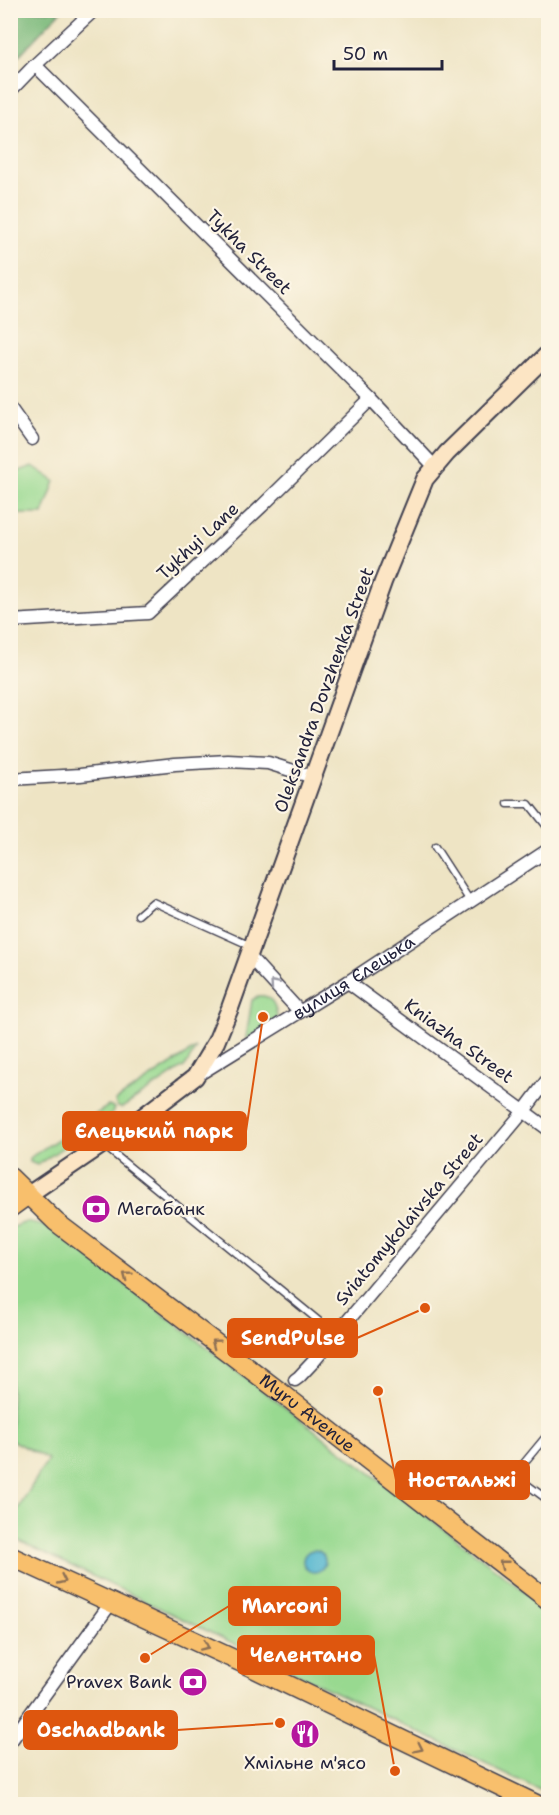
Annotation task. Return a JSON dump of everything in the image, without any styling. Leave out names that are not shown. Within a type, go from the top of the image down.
[{"type":"main road","name":"Oleksandra Dovzhenka Street","points":[[195,1077],[216,1042],[383,582],[425,479],[549,354]]},
{"type":"main road","name":"вулиця Єлецька","points":[[10,1208],[137,1121],[195,1077]]},
{"type":"main road","name":"Myru Avenue","points":[[10,1177],[56,1222],[549,1600]]},
{"type":"main road","points":[[10,1556],[251,1667],[536,1804]]},
{"type":"street","points":[[10,91],[35,64],[94,10]]},
{"type":"street","name":"Tykha Street","points":[[35,64],[371,399],[435,467]]},
{"type":"street","name":"Tykhyi Lane","points":[[10,621],[148,612],[262,506],[371,399]]},
{"type":"street","points":[[10,408],[32,439]]},
{"type":"street","points":[[10,779],[70,776],[228,760],[268,763],[313,777]]},
{"type":"street","name":"вулиця Єлецька","points":[[195,1077],[348,982],[549,850]]},
{"type":"street","points":[[250,951],[300,1012]]},
{"type":"street","name":"Kniazha Street","points":[[348,982],[549,1129]]},
{"type":"street","name":"Sviatomykolaivska Street","points":[[295,1380],[336,1335],[549,1079]]},
{"type":"street","points":[[10,1742],[111,1603]]},
{"type":"lane","points":[[508,804],[529,804],[549,828]]},
{"type":"lane","points":[[435,847],[470,901]]},
{"type":"lane","points":[[138,915],[153,902],[250,951]]},
{"type":"lane","points":[[102,1144],[336,1335]]},
{"type":"lane","points":[[549,1434],[514,1475],[549,1500]]},
{"type":"green space","points":[[10,11],[61,11],[11,64]]},
{"type":"green space","points":[[33,466],[55,481],[43,514],[11,514],[11,474]]},
{"type":"green space","points":[[259,996],[270,999],[276,1010],[277,1019],[249,1039],[246,1038],[252,1000]]},
{"type":"green space","points":[[196,1048],[184,1067],[122,1108],[117,1107],[115,1101]]},
{"type":"green space","points":[[108,1106],[114,1108],[112,1114],[37,1165],[30,1162],[30,1158],[35,1154]]},
{"type":"green space","points":[[26,1222],[48,1227],[86,1255],[548,1609],[548,1794],[11,1537],[11,1521],[48,1459],[11,1440],[11,1228]]},
{"type":"water","points":[[314,1550],[322,1553],[325,1561],[322,1569],[314,1572],[306,1569],[303,1561],[306,1553]]},
{"type":"place","name":"Єлецький парк","points":[[263,1017]]},
{"type":"place","name":"Мегабанк","points":[[96,1209]]},
{"type":"place","name":"SendPulse","points":[[425,1308]]},
{"type":"place","name":"Ностальжі","points":[[378,1391]]},
{"type":"place","name":"Marconi","points":[[145,1658]]},
{"type":"place","name":"Pravex Bank","points":[[193,1682]]},
{"type":"place","name":"Oschadbank","points":[[280,1723]]},
{"type":"place","name":"Хмільне м'ясо","points":[[305,1734]]},
{"type":"place","name":"Челентано","points":[[395,1771]]}]
